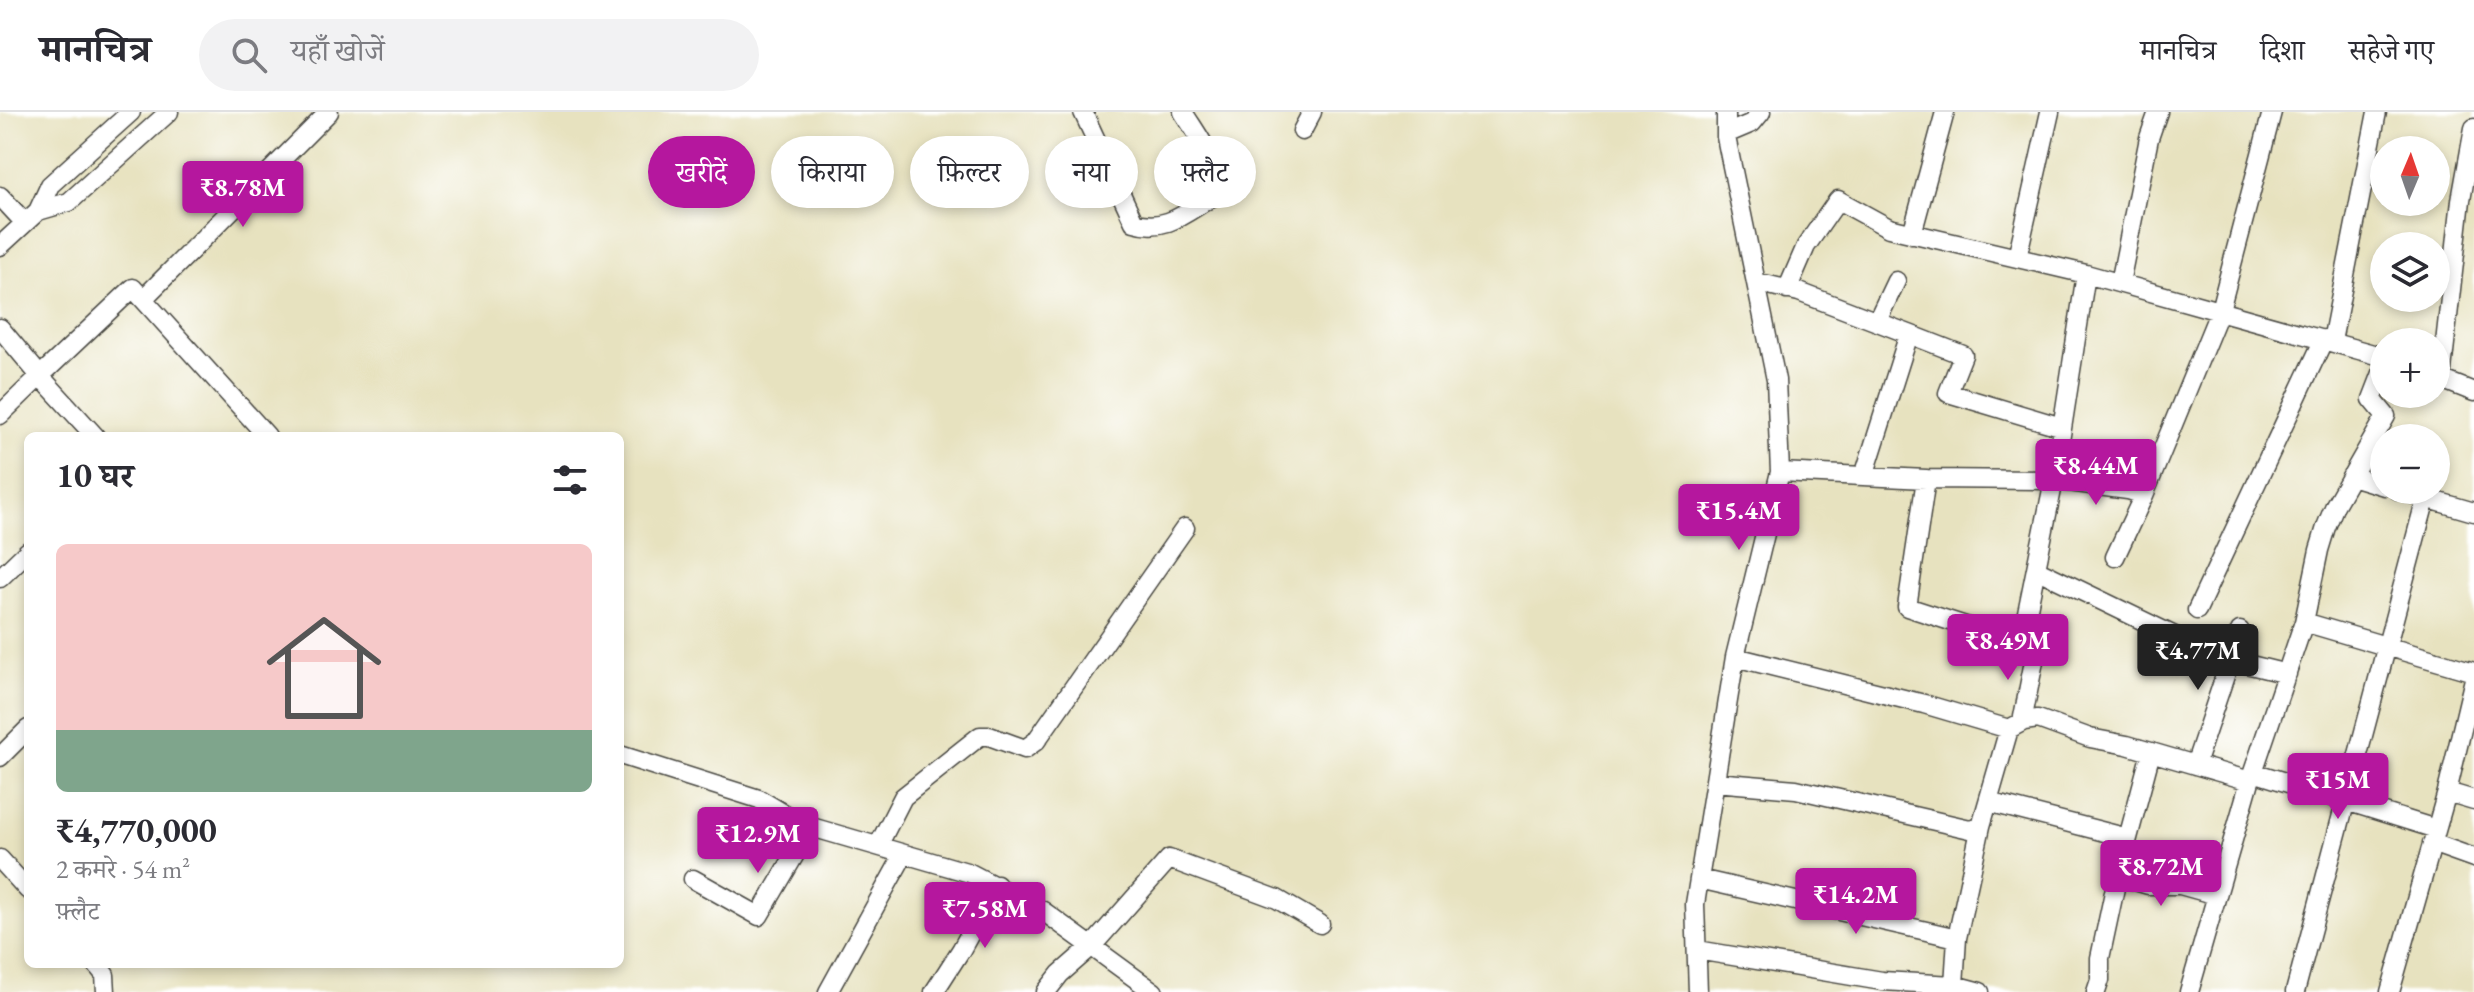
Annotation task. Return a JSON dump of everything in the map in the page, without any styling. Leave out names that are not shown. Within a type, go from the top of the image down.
[{"type":"street","points":[[0,246],[32,217],[50,185],[131,112]]},
{"type":"street","points":[[32,217],[69,202],[169,112]]},
{"type":"street","points":[[143,299],[329,112]]},
{"type":"street","points":[[1083,112],[1134,222],[1162,226],[1212,197],[1216,181],[1214,163],[1183,112]]},
{"type":"street","points":[[1302,131],[1312,112]]},
{"type":"street","points":[[1698,992],[1695,904],[1735,657],[1780,472],[1776,380],[1726,134],[1726,112]]},
{"type":"street","points":[[1726,134],[1752,123],[1761,112]]},
{"type":"street","points":[[1912,234],[1945,112]]},
{"type":"street","points":[[2017,258],[2050,112]]},
{"type":"street","points":[[2120,283],[2149,138],[2158,112]]},
{"type":"street","points":[[2115,557],[2144,495],[2220,310],[2272,112]]},
{"type":"street","points":[[2197,610],[2328,340],[2377,112]]},
{"type":"street","points":[[2449,328],[2465,260],[2461,200],[2474,128]]},
{"type":"street","points":[[0,196],[32,217]]},
{"type":"street","points":[[1787,290],[1806,246],[1838,200],[1889,228],[2086,274],[2370,353]]},
{"type":"street","points":[[1954,985],[1957,938],[1981,826],[2035,656],[2022,637],[2054,480],[2086,274]]},
{"type":"street","points":[[1877,321],[1896,281]]},
{"type":"street","points":[[1756,282],[1877,321],[1963,355],[1948,393],[2062,427]]},
{"type":"street","points":[[0,415],[133,288],[263,432]]},
{"type":"street","points":[[0,328],[91,432]]},
{"type":"street","points":[[1864,476],[1909,334]]},
{"type":"street","points":[[2450,383],[2474,392]]},
{"type":"street","points":[[2189,992],[2252,777],[2304,622],[2319,550],[2335,505],[2386,416],[2379,408]]},
{"type":"street","points":[[1780,472],[1926,479],[2054,480],[2144,495]]},
{"type":"street","points":[[2351,476],[2370,482]]},
{"type":"street","points":[[1926,479],[1907,607],[2009,640],[2022,637]]},
{"type":"street","points":[[2295,992],[2424,504]]},
{"type":"street","points":[[2447,504],[2474,512]]},
{"type":"street","points":[[878,846],[903,797],[980,736],[989,736],[1025,749],[1036,741],[1185,528]]},
{"type":"street","points":[[0,578],[24,555]]},
{"type":"street","points":[[2036,569],[2218,657],[2287,674]]},
{"type":"street","points":[[2304,622],[2387,646],[2473,682],[2447,792],[2390,992]]},
{"type":"street","points":[[2195,765],[2240,631]]},
{"type":"street","points":[[1735,657],[2015,725],[2038,719],[2090,738],[2346,802],[2434,836],[2474,858]]},
{"type":"street","points":[[0,757],[24,733]]},
{"type":"street","points":[[2096,992],[2100,980],[2100,958],[2118,876],[2151,752]]},
{"type":"street","points":[[624,756],[759,799],[811,827],[970,873],[997,885],[1043,911],[1154,992]]},
{"type":"street","points":[[1715,782],[1796,789],[1970,829],[1981,826]]},
{"type":"street","points":[[2447,792],[2474,800]]},
{"type":"street","points":[[1988,802],[2128,838]]},
{"type":"street","points":[[693,879],[759,916],[811,827]]},
{"type":"street","points":[[828,992],[904,854]]},
{"type":"street","points":[[0,859],[24,886]]},
{"type":"street","points":[[1046,992],[1060,974],[1092,946],[1169,859],[1277,899],[1320,924]]},
{"type":"street","points":[[2118,876],[2148,885],[2180,885],[2216,895]]},
{"type":"street","points":[[1699,879],[1957,938]]},
{"type":"street","points":[[934,992],[997,885]]},
{"type":"street","points":[[1697,950],[1879,987],[1954,985],[1980,992]]},
{"type":"street","points":[[99,968],[105,975],[106,992]]}]
